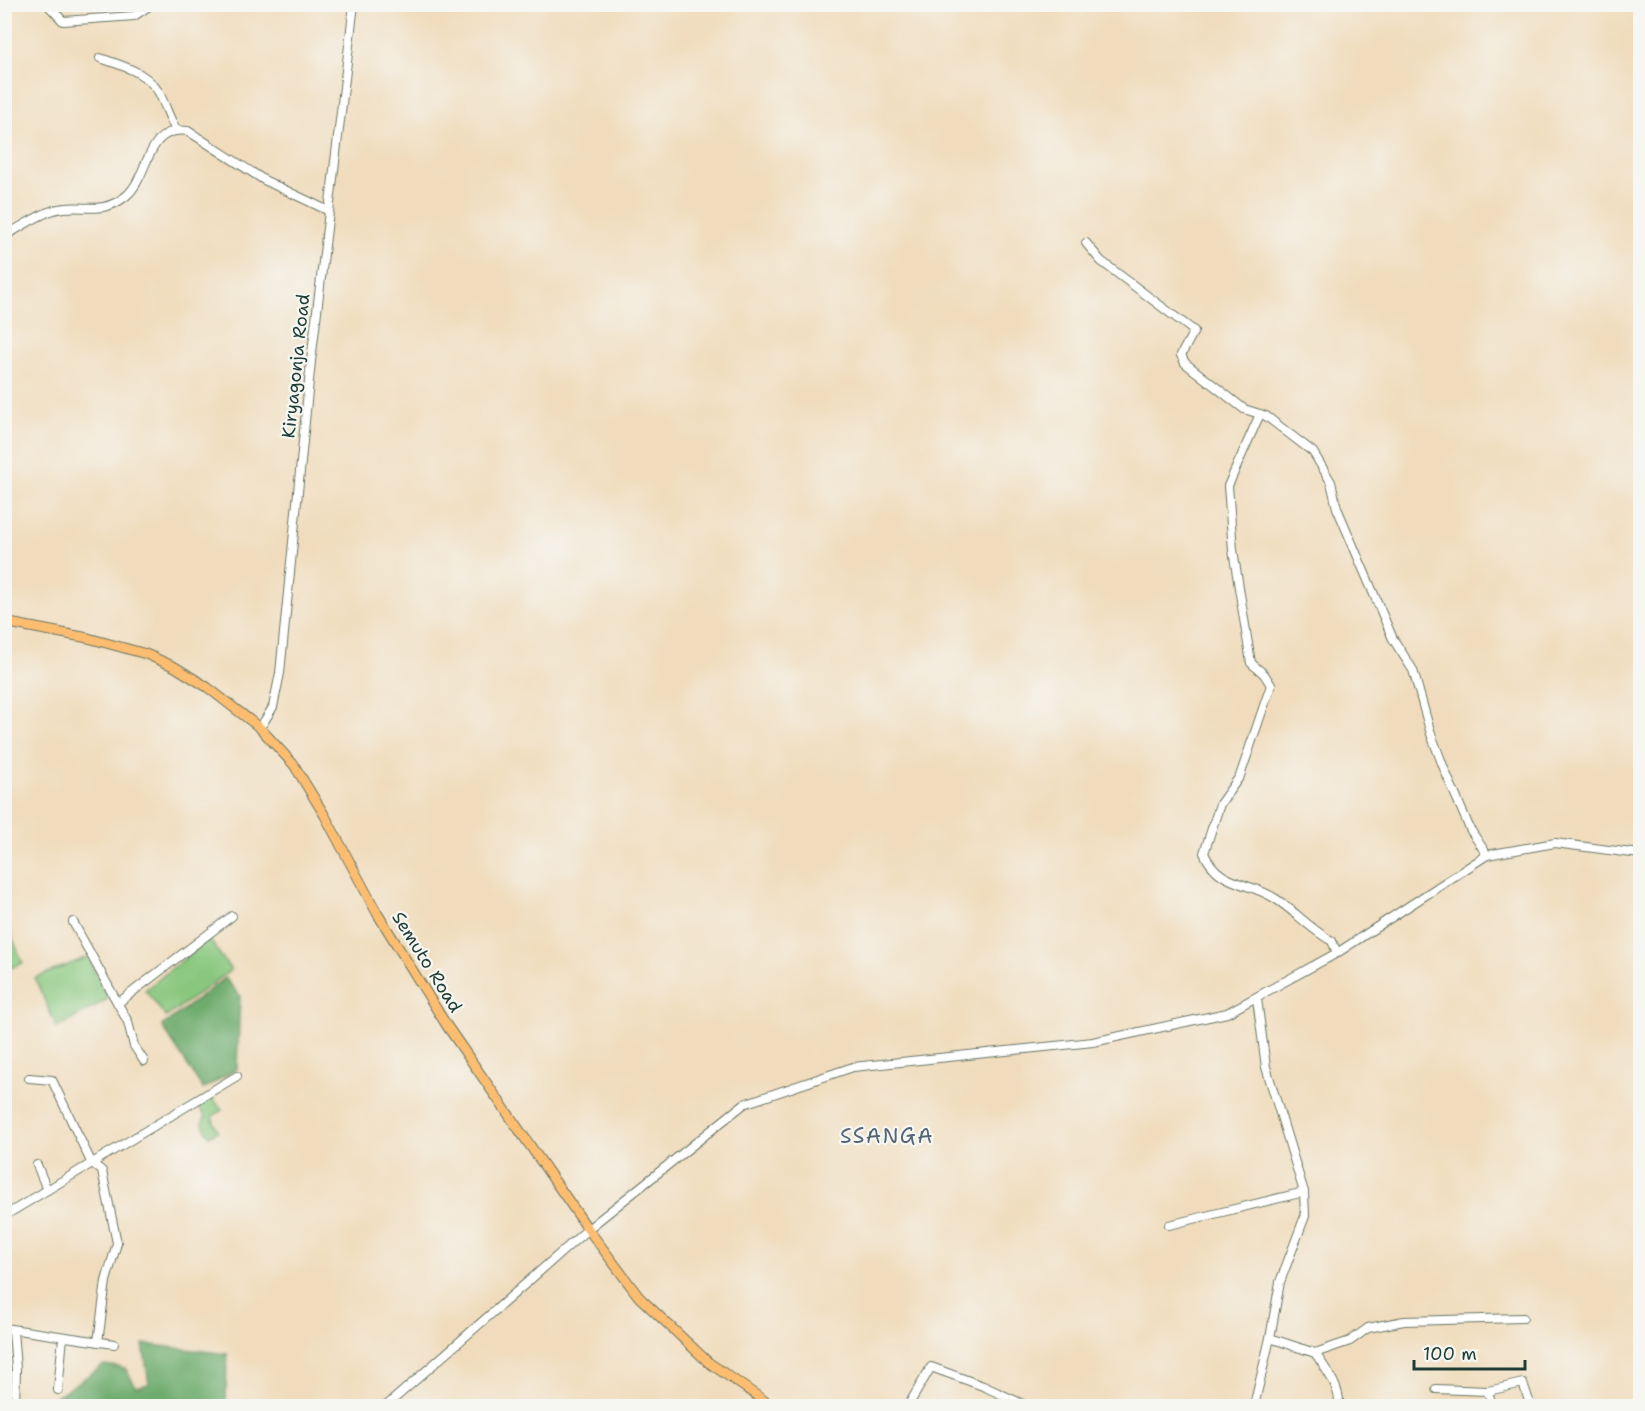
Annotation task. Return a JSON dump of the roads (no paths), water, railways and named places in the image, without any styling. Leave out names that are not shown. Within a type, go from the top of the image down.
[{"type":"main road","name":"Semuto Road","points":[[4,622],[88,638],[146,654],[175,667],[207,687],[260,728],[294,765],[325,816],[377,913],[447,1026],[588,1229],[639,1297],[708,1362],[772,1407]]},
{"type":"street","points":[[46,4],[63,21],[134,16],[152,4]]},
{"type":"street","name":"Kiryagonja Road","points":[[260,728],[273,707],[280,673],[329,211],[354,4]]},
{"type":"street","points":[[100,57],[146,76],[162,98],[165,111],[176,130]]},
{"type":"street","points":[[4,236],[54,210],[75,208],[92,210],[108,206],[127,195],[161,135],[176,130],[188,131],[264,180],[329,211]]},
{"type":"street","points":[[1086,243],[1101,261],[1194,331],[1180,355],[1185,363],[1244,409],[1260,414],[1312,452],[1332,482],[1337,507],[1393,639],[1413,670],[1431,734],[1445,771],[1470,829],[1487,855]]},
{"type":"street","points":[[1260,414],[1228,486],[1238,589],[1251,663],[1264,674],[1271,685],[1240,776],[1220,804],[1204,853],[1210,866],[1233,883],[1273,897],[1303,918],[1318,933],[1332,941],[1337,953]]},
{"type":"street","points":[[386,1407],[588,1229],[744,1104],[853,1067],[1093,1042],[1227,1013],[1257,999],[1337,953],[1487,855],[1554,843],[1641,854]]},
{"type":"street","points":[[118,1003],[231,916]]},
{"type":"street","points":[[74,922],[128,1022],[134,1046],[144,1061]]},
{"type":"street","points":[[1254,1407],[1280,1281],[1305,1216],[1304,1192],[1266,1067],[1257,999]]},
{"type":"street","points":[[4,1216],[237,1076]]},
{"type":"street","points":[[29,1078],[52,1080],[91,1162],[102,1171],[117,1243],[105,1281],[98,1342]]},
{"type":"street","points":[[37,1165],[47,1190]]},
{"type":"street","points":[[1169,1225],[1304,1192]]},
{"type":"street","points":[[1315,1353],[1350,1341],[1368,1328],[1404,1321],[1523,1318]]},
{"type":"street","points":[[15,1407],[16,1369],[9,1329],[114,1344]]},
{"type":"street","points":[[58,1390],[63,1337]]},
{"type":"street","points":[[1270,1338],[1315,1353],[1328,1372],[1339,1400],[1339,1407]]},
{"type":"street","points":[[908,1407],[931,1367],[983,1386],[1028,1407]]},
{"type":"street","points":[[1436,1389],[1488,1391],[1523,1383],[1530,1404]]},
{"type":"street","points":[[1488,1391],[1492,1407]]},
{"type":"district","name":"SSANGA","points":[[887,1136]]}]
